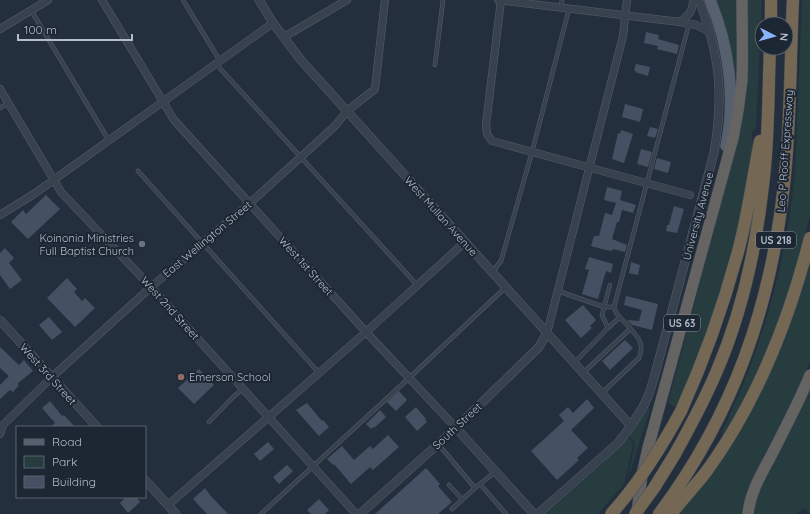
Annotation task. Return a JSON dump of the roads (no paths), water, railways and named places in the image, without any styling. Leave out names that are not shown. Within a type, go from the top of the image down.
[{"type":"highway","points":[[717,198],[733,138],[739,107],[743,54],[742,0]]},
{"type":"highway","points":[[770,16],[771,0]]},
{"type":"highway","name":"Leo P Rooff Expressway","points":[[659,514],[693,464],[723,409],[736,379],[758,319],[775,248],[784,184],[787,152],[793,0]]},
{"type":"highway","name":"Leo P Rooff Expressway","points":[[636,514],[675,454],[704,400],[717,371],[740,307],[759,218],[765,170],[770,56]]},
{"type":"highway","points":[[611,514],[654,459],[681,411],[698,374],[727,290],[739,247],[768,106]]},
{"type":"highway","name":"US 63","points":[[636,514],[648,448],[717,198]]},
{"type":"highway","points":[[671,514],[706,472],[734,429],[757,386],[773,350],[797,287],[810,238]]},
{"type":"highway","points":[[748,514],[754,488],[795,409],[810,375]]},
{"type":"main road","name":"US 63","points":[[710,0],[721,31],[727,58],[730,82],[728,138],[717,198]]},
{"type":"street","points":[[0,29],[48,0]]},
{"type":"street","name":"West 1st Street","points":[[102,0],[174,120],[366,332],[534,514]]},
{"type":"street","name":"West Mullan Avenue","points":[[260,0],[273,23],[300,59],[631,426]]},
{"type":"street","name":"East Wellington Street","points":[[0,434],[3,425],[52,377],[151,287],[250,203],[335,126],[347,111],[375,89],[385,0]]},
{"type":"street","points":[[498,0],[562,4],[569,9],[690,23],[704,27],[710,32]]},
{"type":"street","points":[[501,0],[486,126],[487,134],[492,141],[690,195]]},
{"type":"street","points":[[547,333],[622,36],[627,0]]},
{"type":"street","points":[[680,22],[689,15],[692,10],[693,0]]},
{"type":"street","name":"University Avenue","points":[[538,514],[613,447],[631,426],[643,407],[654,378],[714,153],[719,118],[719,84],[715,49],[699,0]]},
{"type":"street","points":[[284,37],[344,1]]},
{"type":"street","points":[[0,215],[54,180],[273,23]]},
{"type":"street","name":"West 2nd Street","points":[[0,89],[61,192],[151,287],[356,514]]},
{"type":"street","points":[[168,505],[418,286],[465,242]]},
{"type":"street","name":"West 3rd Street","points":[[0,320],[96,426]]},
{"type":"street","name":"South Street","points":[[360,514],[456,428],[539,347],[547,333]]},
{"type":"street","points":[[146,481],[176,514]]},
{"type":"lane","points":[[183,0],[218,62],[301,157],[418,286]]},
{"type":"lane","points":[[435,65],[443,0]]},
{"type":"lane","points":[[492,272],[501,261],[532,152],[569,9]]},
{"type":"lane","points":[[31,10],[109,141]]},
{"type":"lane","points":[[602,394],[639,358],[642,347],[640,341],[620,317],[614,307],[690,23]]},
{"type":"lane","points":[[0,108],[8,103]]},
{"type":"lane","points":[[138,171],[319,373]]},
{"type":"lane","points":[[608,328],[602,315],[610,284]]},
{"type":"lane","points":[[261,514],[410,378],[506,287]]},
{"type":"lane","points":[[558,291],[604,307],[614,307]]},
{"type":"lane","points":[[574,363],[620,317]]},
{"type":"lane","points":[[583,373],[630,329]]},
{"type":"lane","points":[[209,422],[233,397],[243,389]]},
{"type":"lane","points":[[438,444],[475,488]]},
{"type":"lane","points":[[452,509],[495,471]]},
{"type":"lane","points":[[480,484],[506,514]]},
{"type":"lane","points":[[449,485],[462,499]]},
{"type":"place","name":"Koinonia Ministries Full Baptist Church","points":[[142,244]]},
{"type":"place","name":"Emerson School","points":[[181,377]]}]
